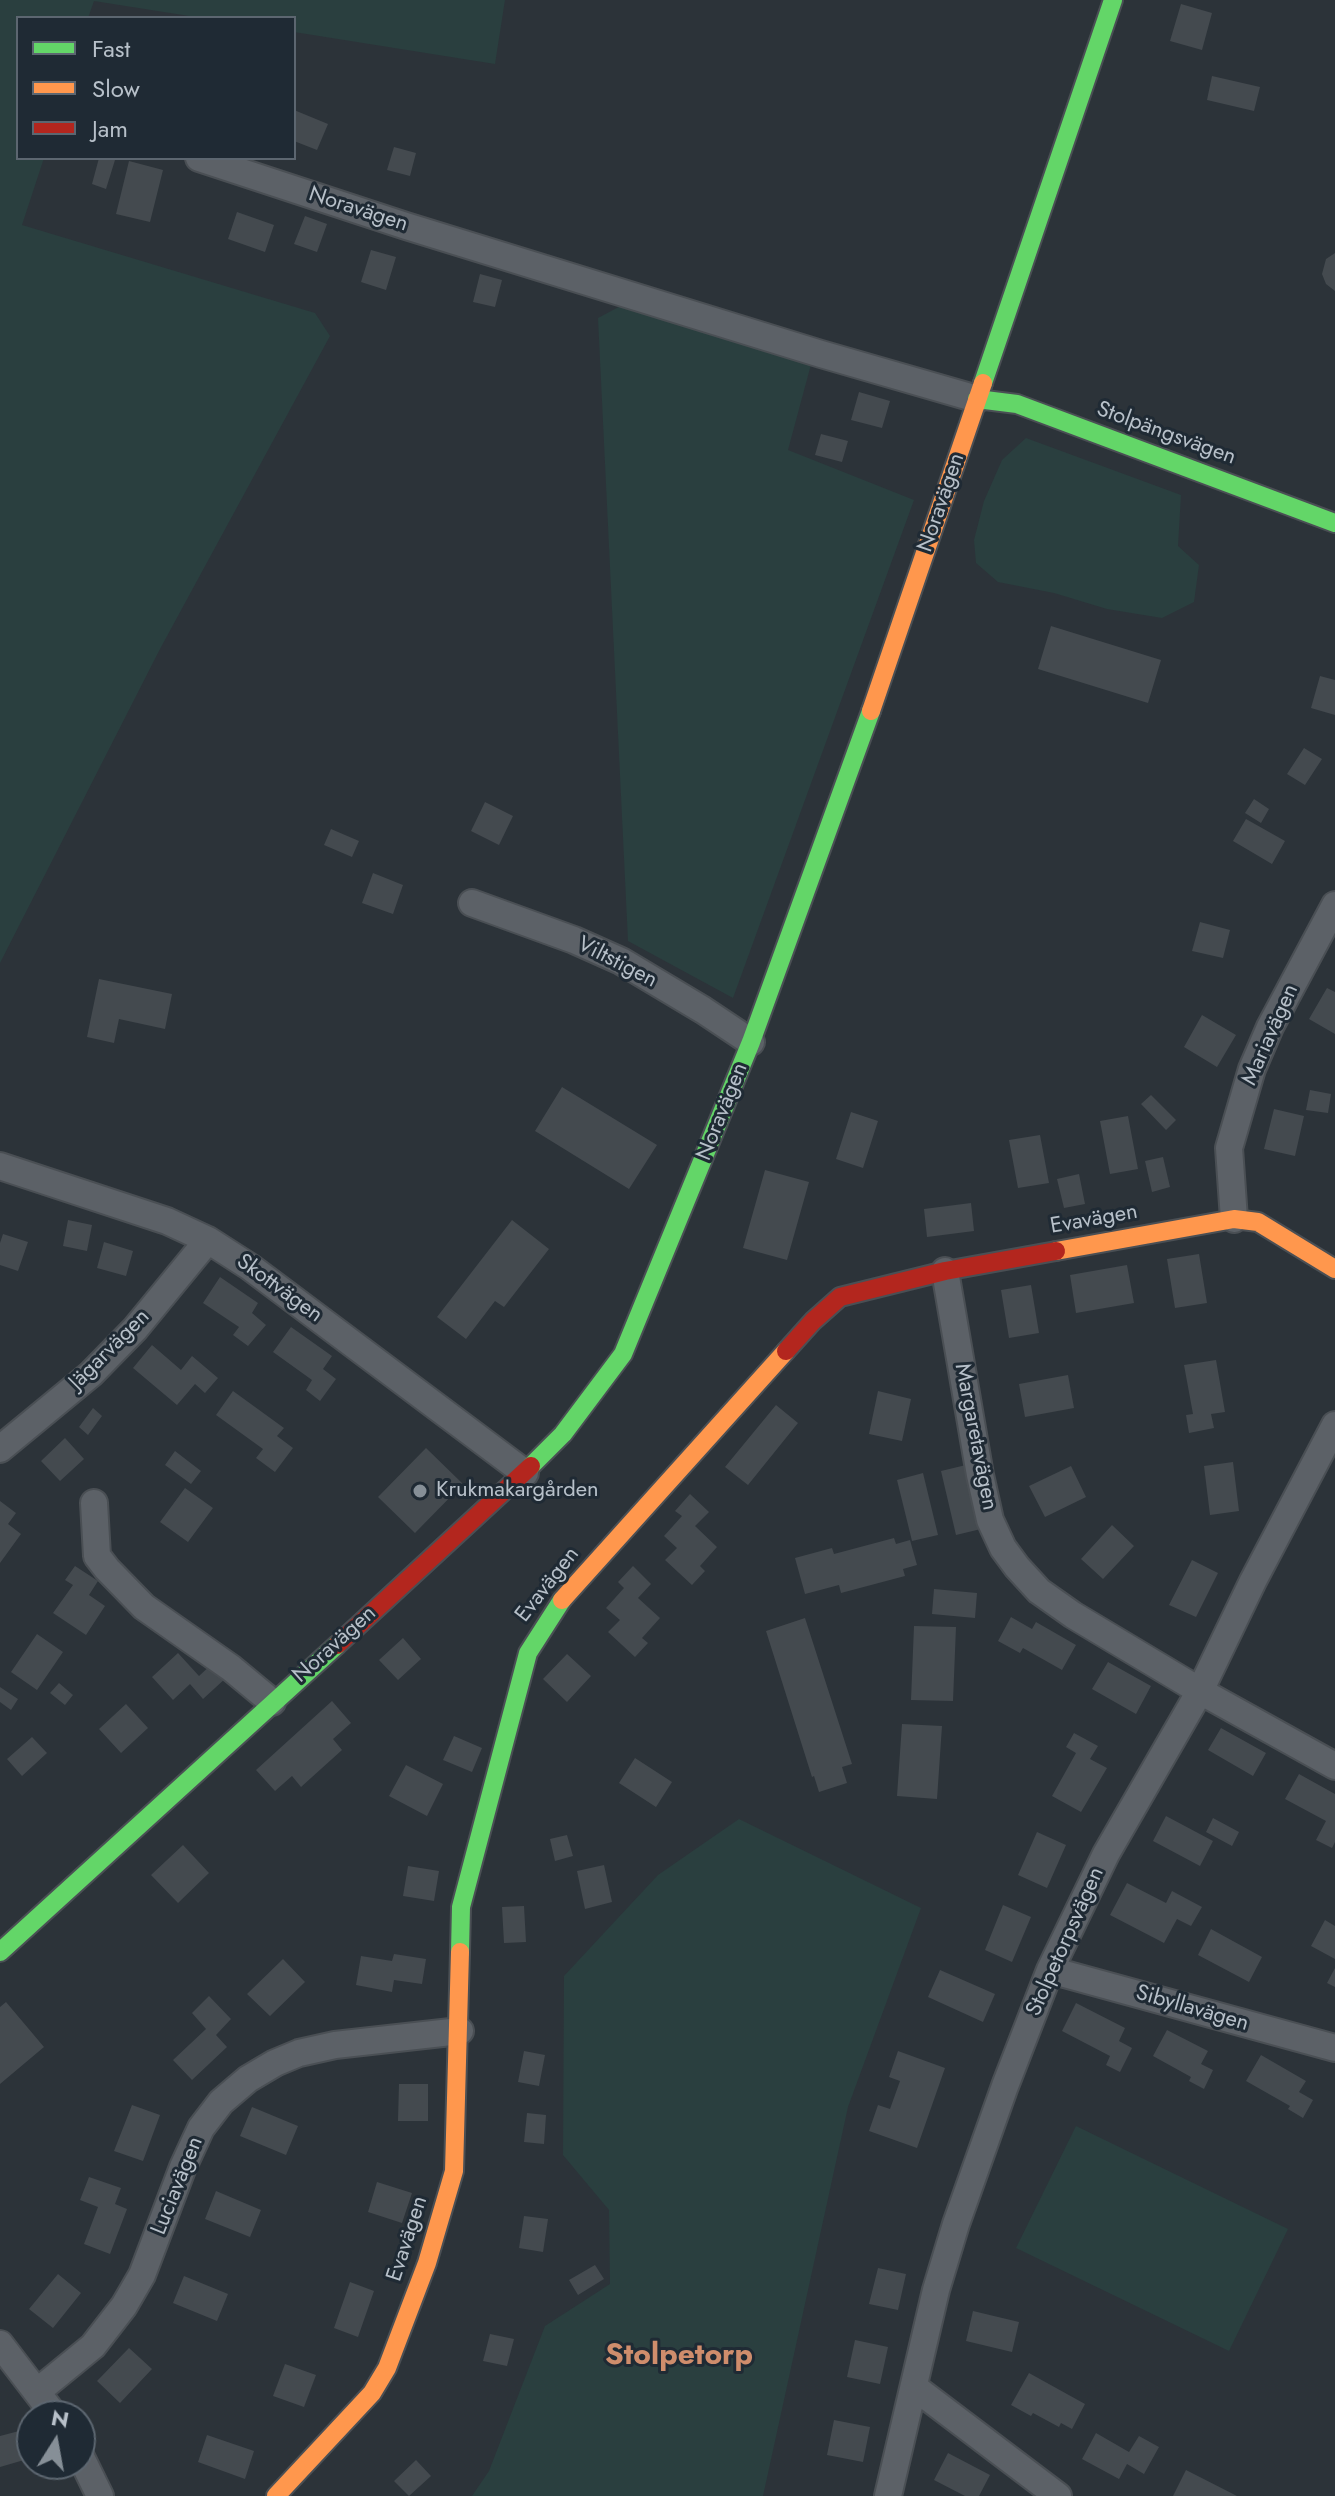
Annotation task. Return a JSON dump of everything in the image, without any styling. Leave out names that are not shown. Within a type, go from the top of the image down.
[{"type":"street","name":"Noravägen","points":[[0,1952],[525,1473],[563,1434],[623,1354],[751,1042],[891,654],[1113,0]]},
{"type":"street","name":"Noravägen","points":[[205,160],[406,226],[977,399]]},
{"type":"street","name":"Stolpängsvägen","points":[[977,399],[1017,404],[1335,523]]},
{"type":"street","name":"Viltstigen","points":[[472,903],[574,940],[621,961],[751,1042]]},
{"type":"street","name":"Mariavägen","points":[[1234,1219],[1229,1148],[1252,1069],[1270,1027],[1335,905]]},
{"type":"street","name":"Skottvägen","points":[[0,1166],[167,1221],[208,1240],[250,1267],[525,1473]]},
{"type":"street","name":"Evavägen","points":[[276,2496],[372,2393],[387,2368],[427,2263],[454,2171],[461,1907],[528,1653],[564,1597],[813,1321],[840,1297],[945,1271],[1234,1219],[1258,1222],[1335,1269]]},
{"type":"street","name":"Jägarvägen","points":[[0,1449],[91,1374],[135,1329],[208,1240]]},
{"type":"street","name":"Margaretavägen","points":[[945,1271],[980,1475],[990,1520],[1003,1548],[1039,1591],[1200,1691]]},
{"type":"street","name":"Stolpetorpsvägen","points":[[888,2496],[936,2290],[956,2224],[999,2099],[1050,1970],[1106,1854],[1200,1691],[1253,1581],[1335,1425]]},
{"type":"street","points":[[94,1503],[97,1556],[107,1569],[144,1607],[231,1668],[272,1702]]},
{"type":"street","points":[[1200,1691],[1335,1766]]},
{"type":"street","name":"Sibyllavägen","points":[[1050,1970],[1335,2048]]},
{"type":"street","name":"Luciavägen","points":[[38,2391],[93,2346],[124,2306],[142,2275],[201,2128],[230,2094],[248,2079],[299,2053],[335,2045],[460,2031]]},
{"type":"street","points":[[0,2344],[44,2400]]},
{"type":"street","points":[[914,2387],[1058,2496]]},
{"type":"green space","points":[[0,0],[505,0],[495,64],[296,32],[296,16],[189,16],[94,1],[89,16],[16,16],[16,160],[43,160],[22,225],[315,313],[330,336],[160,649],[0,963]]},
{"type":"green space","points":[[630,301],[813,357],[788,450],[914,500],[733,998],[628,941],[598,318]]},
{"type":"green space","points":[[1026,438],[1181,495],[1178,546],[1199,565],[1194,602],[1162,618],[1107,609],[1054,593],[998,582],[976,563],[974,540],[984,501],[1002,460]]},
{"type":"green space","points":[[739,1819],[921,1908],[848,2107],[763,2496],[472,2496],[489,2471],[545,2326],[610,2284],[609,2210],[563,2155],[564,1976],[658,1875]]},
{"type":"green space","points":[[1076,2126],[1288,2229],[1229,2351],[1016,2248]]},
{"type":"building","points":[[1181,4],[1212,13],[1202,50],[1170,41]]},
{"type":"building","points":[[1212,76],[1260,87],[1254,111],[1207,100]]},
{"type":"building","points":[[296,111],[328,124],[317,150],[296,142]]},
{"type":"building","points":[[394,147],[416,153],[410,176],[387,170]]},
{"type":"building","points":[[98,160],[115,160],[106,189],[92,184]]},
{"type":"building","points":[[129,161],[163,170],[150,222],[116,214]]},
{"type":"building","points":[[237,212],[274,225],[265,252],[228,239]]},
{"type":"building","points":[[305,216],[327,224],[317,252],[294,244]]},
{"type":"building","points":[[371,250],[396,257],[386,290],[361,282]]},
{"type":"building","points":[[1335,253],[1335,291],[1326,284],[1322,274],[1326,259]]},
{"type":"building","points":[[480,274],[502,280],[495,307],[473,302]]},
{"type":"building","points":[[859,392],[890,401],[882,428],[851,420]]},
{"type":"building","points":[[821,434],[848,441],[842,462],[815,455]]},
{"type":"building","points":[[1051,626],[1161,660],[1148,703],[1038,669]]},
{"type":"building","points":[[1320,676],[1335,680],[1335,715],[1311,708]]},
{"type":"building","points":[[1304,748],[1322,759],[1305,785],[1287,774]]},
{"type":"building","points":[[1254,799],[1269,809],[1261,823],[1245,813]]},
{"type":"building","points":[[485,802],[513,816],[499,845],[471,831]]},
{"type":"building","points":[[1246,819],[1285,841],[1272,864],[1233,841]]},
{"type":"building","points":[[331,829],[359,841],[352,857],[324,845]]},
{"type":"building","points":[[373,873],[403,885],[393,914],[362,903]]},
{"type":"building","points":[[1200,922],[1230,930],[1223,958],[1192,951]]},
{"type":"building","points":[[99,979],[172,994],[165,1029],[119,1019],[114,1043],[87,1037]]},
{"type":"building","points":[[1327,988],[1335,992],[1335,1034],[1309,1019]]},
{"type":"building","points":[[1202,1015],[1236,1035],[1217,1067],[1184,1047]]},
{"type":"building","points":[[562,1087],[657,1145],[629,1189],[535,1131]]},
{"type":"building","points":[[1310,1090],[1331,1094],[1328,1113],[1306,1110]]},
{"type":"building","points":[[1151,1095],[1176,1120],[1166,1130],[1141,1104]]},
{"type":"building","points":[[1274,1109],[1304,1116],[1295,1156],[1264,1149]]},
{"type":"building","points":[[851,1112],[878,1121],[863,1168],[836,1159]]},
{"type":"building","points":[[1128,1116],[1138,1169],[1110,1174],[1100,1121]]},
{"type":"building","points":[[1040,1135],[1049,1183],[1018,1188],[1009,1140]]},
{"type":"building","points":[[1163,1157],[1170,1187],[1152,1192],[1145,1161]]},
{"type":"building","points":[[765,1170],[809,1182],[787,1260],[743,1248]]},
{"type":"building","points":[[1079,1174],[1085,1204],[1064,1208],[1057,1179]]},
{"type":"building","points":[[971,1203],[974,1231],[927,1237],[924,1209]]},
{"type":"building","points":[[68,1220],[92,1225],[87,1251],[63,1246]]},
{"type":"building","points":[[512,1220],[549,1249],[504,1307],[495,1301],[466,1339],[437,1317]]},
{"type":"building","points":[[3,1234],[28,1242],[18,1271],[0,1265]]},
{"type":"building","points":[[104,1242],[133,1251],[126,1276],[97,1268]]},
{"type":"building","points":[[1199,1254],[1207,1303],[1175,1308],[1167,1259]]},
{"type":"building","points":[[1127,1265],[1134,1303],[1076,1313],[1070,1275]]},
{"type":"building","points":[[220,1277],[258,1303],[252,1313],[266,1325],[248,1346],[233,1335],[239,1327],[203,1303]]},
{"type":"building","points":[[1031,1285],[1039,1333],[1009,1338],[1001,1290]]},
{"type":"building","points":[[291,1327],[332,1356],[323,1369],[336,1379],[320,1401],[306,1390],[312,1380],[273,1352]]},
{"type":"building","points":[[152,1345],[181,1370],[192,1356],[218,1378],[205,1393],[195,1384],[177,1405],[133,1368]]},
{"type":"building","points":[[1216,1360],[1225,1412],[1211,1414],[1214,1428],[1189,1433],[1186,1415],[1193,1414],[1184,1365]]},
{"type":"building","points":[[1068,1375],[1074,1408],[1025,1417],[1019,1384]]},
{"type":"building","points":[[233,1391],[284,1428],[277,1436],[293,1448],[275,1472],[256,1458],[263,1449],[216,1415]]},
{"type":"building","points":[[878,1391],[911,1399],[902,1441],[869,1434]]},
{"type":"building","points":[[776,1405],[798,1423],[748,1485],[725,1467]]},
{"type":"building","points":[[93,1408],[102,1416],[88,1435],[79,1427]]},
{"type":"building","points":[[65,1438],[84,1459],[60,1481],[41,1461]]},
{"type":"building","name":"Krukmakargården","points":[[426,1448],[463,1484],[415,1533],[378,1497]]},
{"type":"building","points":[[175,1451],[201,1471],[191,1484],[165,1465]]},
{"type":"building","points":[[1233,1462],[1239,1511],[1210,1515],[1204,1466]]},
{"type":"building","points":[[966,1465],[981,1529],[956,1535],[941,1471]]},
{"type":"building","points":[[1071,1466],[1086,1497],[1045,1517],[1029,1486]]},
{"type":"building","points":[[923,1473],[938,1535],[912,1541],[897,1480]]},
{"type":"building","points":[[185,1488],[213,1508],[188,1542],[160,1522]]},
{"type":"building","points":[[690,1494],[709,1512],[695,1526],[717,1547],[700,1566],[705,1571],[692,1585],[665,1560],[677,1548],[664,1536],[682,1516],[675,1511]]},
{"type":"building","points":[[0,1501],[16,1513],[8,1524],[21,1534],[0,1563]]},
{"type":"building","points":[[1112,1525],[1134,1546],[1103,1579],[1081,1559]]},
{"type":"building","points":[[894,1538],[896,1544],[910,1540],[917,1565],[903,1569],[905,1576],[841,1593],[839,1585],[805,1594],[795,1558],[832,1548],[834,1554]]},
{"type":"building","points":[[1192,1560],[1218,1573],[1196,1617],[1169,1605]]},
{"type":"building","points":[[75,1566],[98,1581],[89,1595],[105,1606],[86,1635],[53,1613],[73,1585],[65,1580]]},
{"type":"building","points":[[633,1566],[651,1584],[638,1598],[660,1618],[642,1638],[648,1643],[635,1657],[608,1632],[620,1620],[606,1608],[624,1588],[618,1582]]},
{"type":"building","points":[[934,1589],[977,1593],[975,1618],[932,1614]]},
{"type":"building","points":[[1011,1617],[1032,1629],[1036,1622],[1076,1645],[1062,1670],[1023,1648],[1020,1653],[998,1641]]},
{"type":"building","points":[[805,1618],[852,1764],[842,1767],[847,1783],[819,1792],[766,1631]]},
{"type":"building","points":[[914,1626],[956,1627],[953,1701],[911,1700]]},
{"type":"building","points":[[37,1634],[63,1652],[37,1690],[11,1672]]},
{"type":"building","points":[[403,1638],[421,1659],[398,1680],[379,1660]]},
{"type":"building","points":[[178,1653],[199,1676],[214,1662],[227,1677],[203,1699],[190,1684],[173,1700],[152,1677]]},
{"type":"building","points":[[567,1654],[591,1676],[567,1702],[543,1679]]},
{"type":"building","points":[[1108,1662],[1151,1686],[1136,1714],[1092,1689]]},
{"type":"building","points":[[59,1683],[73,1695],[65,1705],[50,1693]]},
{"type":"building","points":[[0,1687],[18,1699],[11,1710],[0,1702]]},
{"type":"building","points":[[332,1701],[351,1723],[333,1739],[342,1750],[301,1787],[292,1776],[275,1791],[256,1770]]},
{"type":"building","points":[[126,1704],[148,1728],[121,1753],[99,1729]]},
{"type":"building","points":[[902,1724],[942,1726],[937,1799],[897,1796]]},
{"type":"building","points":[[1221,1728],[1266,1753],[1253,1776],[1208,1750]]},
{"type":"building","points":[[1074,1733],[1098,1746],[1090,1759],[1107,1768],[1081,1812],[1052,1796],[1076,1753],[1066,1747]]},
{"type":"building","points":[[454,1736],[482,1748],[472,1772],[443,1760]]},
{"type":"building","points":[[32,1737],[47,1753],[22,1776],[7,1759]]},
{"type":"building","points":[[635,1758],[672,1782],[656,1807],[619,1783]]},
{"type":"building","points":[[406,1765],[443,1784],[427,1816],[389,1796]]},
{"type":"building","points":[[1299,1774],[1335,1794],[1335,1842],[1332,1848],[1316,1840],[1326,1821],[1285,1799]]},
{"type":"building","points":[[1166,1816],[1213,1841],[1200,1866],[1153,1841]]},
{"type":"building","points":[[1213,1818],[1239,1832],[1232,1846],[1206,1832]]},
{"type":"building","points":[[1037,1832],[1066,1845],[1047,1888],[1018,1875]]},
{"type":"building","points":[[567,1835],[573,1856],[555,1861],[550,1839]]},
{"type":"building","points":[[183,1845],[209,1873],[178,1903],[151,1875]]},
{"type":"building","points":[[604,1865],[612,1902],[585,1909],[577,1871]]},
{"type":"building","points":[[408,1866],[439,1871],[434,1901],[403,1896]]},
{"type":"building","points":[[1127,1883],[1166,1903],[1172,1891],[1202,1907],[1191,1926],[1177,1919],[1164,1943],[1110,1915]]},
{"type":"building","points":[[1003,1905],[1031,1917],[1012,1962],[985,1950]]},
{"type":"building","points":[[524,1906],[526,1942],[504,1943],[502,1907]]},
{"type":"building","points":[[1325,1920],[1335,1926],[1335,1959],[1311,1946]]},
{"type":"building","points":[[1211,1929],[1262,1957],[1249,1982],[1198,1955]]},
{"type":"building","points":[[394,1954],[426,1959],[422,1984],[394,1980],[392,1992],[356,1985],[361,1956],[392,1961]]},
{"type":"building","points":[[283,1959],[305,1982],[270,2016],[247,1994]]},
{"type":"building","points":[[1335,1968],[1335,1987],[1327,1983]]},
{"type":"building","points":[[940,1970],[995,1994],[983,2022],[928,1997]]},
{"type":"building","points":[[209,1996],[231,2019],[216,2035],[227,2047],[192,2080],[173,2060],[206,2029],[192,2013]]},
{"type":"building","points":[[6,2002],[44,2047],[0,2084],[0,2007]]},
{"type":"building","points":[[1076,2003],[1125,2028],[1119,2041],[1132,2048],[1120,2072],[1106,2065],[1110,2056],[1062,2031]]},
{"type":"building","points":[[1167,2030],[1208,2051],[1201,2064],[1213,2070],[1204,2089],[1189,2081],[1191,2077],[1153,2056]]},
{"type":"building","points":[[524,2051],[545,2055],[539,2086],[518,2082]]},
{"type":"building","points":[[898,2051],[945,2068],[917,2148],[869,2131],[878,2105],[890,2109],[900,2081],[889,2077]]},
{"type":"building","points":[[1261,2055],[1306,2081],[1299,2092],[1313,2100],[1303,2118],[1288,2109],[1290,2106],[1246,2081]]},
{"type":"building","points":[[399,2084],[428,2084],[428,2121],[398,2121]]},
{"type":"building","points":[[132,2105],[160,2115],[143,2161],[114,2151]]},
{"type":"building","points":[[252,2107],[298,2126],[286,2155],[240,2136]]},
{"type":"building","points":[[527,2113],[546,2115],[544,2144],[524,2142]]},
{"type":"building","points":[[89,2177],[121,2188],[115,2204],[127,2209],[110,2254],[84,2244],[98,2207],[80,2200]]},
{"type":"building","points":[[377,2182],[412,2193],[402,2223],[368,2212]]},
{"type":"building","points":[[216,2191],[261,2210],[250,2237],[205,2219]]},
{"type":"building","points":[[524,2216],[548,2219],[543,2252],[519,2248]]},
{"type":"building","points":[[595,2265],[604,2279],[578,2295],[569,2280]]},
{"type":"building","points":[[878,2268],[906,2274],[898,2310],[869,2304]]},
{"type":"building","points":[[58,2274],[81,2293],[53,2328],[29,2309]]},
{"type":"building","points":[[184,2276],[228,2294],[217,2321],[173,2303]]},
{"type":"building","points":[[350,2282],[374,2291],[358,2337],[334,2328]]},
{"type":"building","points":[[973,2311],[1019,2322],[1012,2352],[966,2341]]},
{"type":"building","points":[[490,2334],[514,2339],[507,2366],[483,2361]]},
{"type":"building","points":[[855,2340],[888,2347],[880,2384],[847,2377]]},
{"type":"building","points":[[129,2348],[152,2369],[120,2403],[97,2381]]},
{"type":"building","points":[[285,2364],[316,2375],[304,2407],[273,2396]]},
{"type":"building","points":[[1029,2373],[1085,2404],[1072,2429],[1061,2423],[1059,2427],[1033,2413],[1031,2416],[1011,2405]]},
{"type":"building","points":[[834,2420],[870,2427],[863,2462],[827,2455]]},
{"type":"building","points":[[16,2432],[16,2462],[0,2467],[0,2436]]},
{"type":"building","points":[[1096,2433],[1129,2452],[1139,2436],[1159,2447],[1144,2474],[1127,2464],[1119,2479],[1082,2459]]},
{"type":"building","points":[[207,2435],[254,2451],[245,2479],[198,2462]]},
{"type":"building","points":[[948,2453],[990,2475],[979,2496],[965,2496],[934,2480]]},
{"type":"building","points":[[416,2460],[431,2476],[409,2496],[394,2481]]},
{"type":"building","points":[[1186,2470],[1237,2496],[1173,2496]]},
{"type":"traffic: fast","points":[[983,383],[1113,0]]},
{"type":"traffic: fast","points":[[977,399],[1017,404],[1335,523]]},
{"type":"traffic: fast","points":[[531,1466],[563,1434],[623,1354],[751,1042],[871,711]]},
{"type":"traffic: fast","points":[[460,1952],[461,1907],[528,1653],[562,1600]]},
{"type":"traffic: fast","points":[[0,1952],[337,1645]]},
{"type":"traffic: slow","points":[[871,711],[983,383]]},
{"type":"traffic: slow","points":[[1056,1251],[1234,1219],[1258,1222],[1335,1269]]},
{"type":"traffic: slow","points":[[562,1600],[786,1351]]},
{"type":"traffic: slow","points":[[276,2496],[372,2393],[387,2368],[427,2263],[454,2171],[460,1952]]},
{"type":"traffic: jam","points":[[786,1351],[840,1297],[945,1271],[1056,1251]]},
{"type":"traffic: jam","points":[[337,1645],[531,1466]]},
{"type":"place","name":"Krukmakargården","points":[[420,1491]]},
{"type":"district","name":"Stolpetorp","points":[[679,2357]]}]
